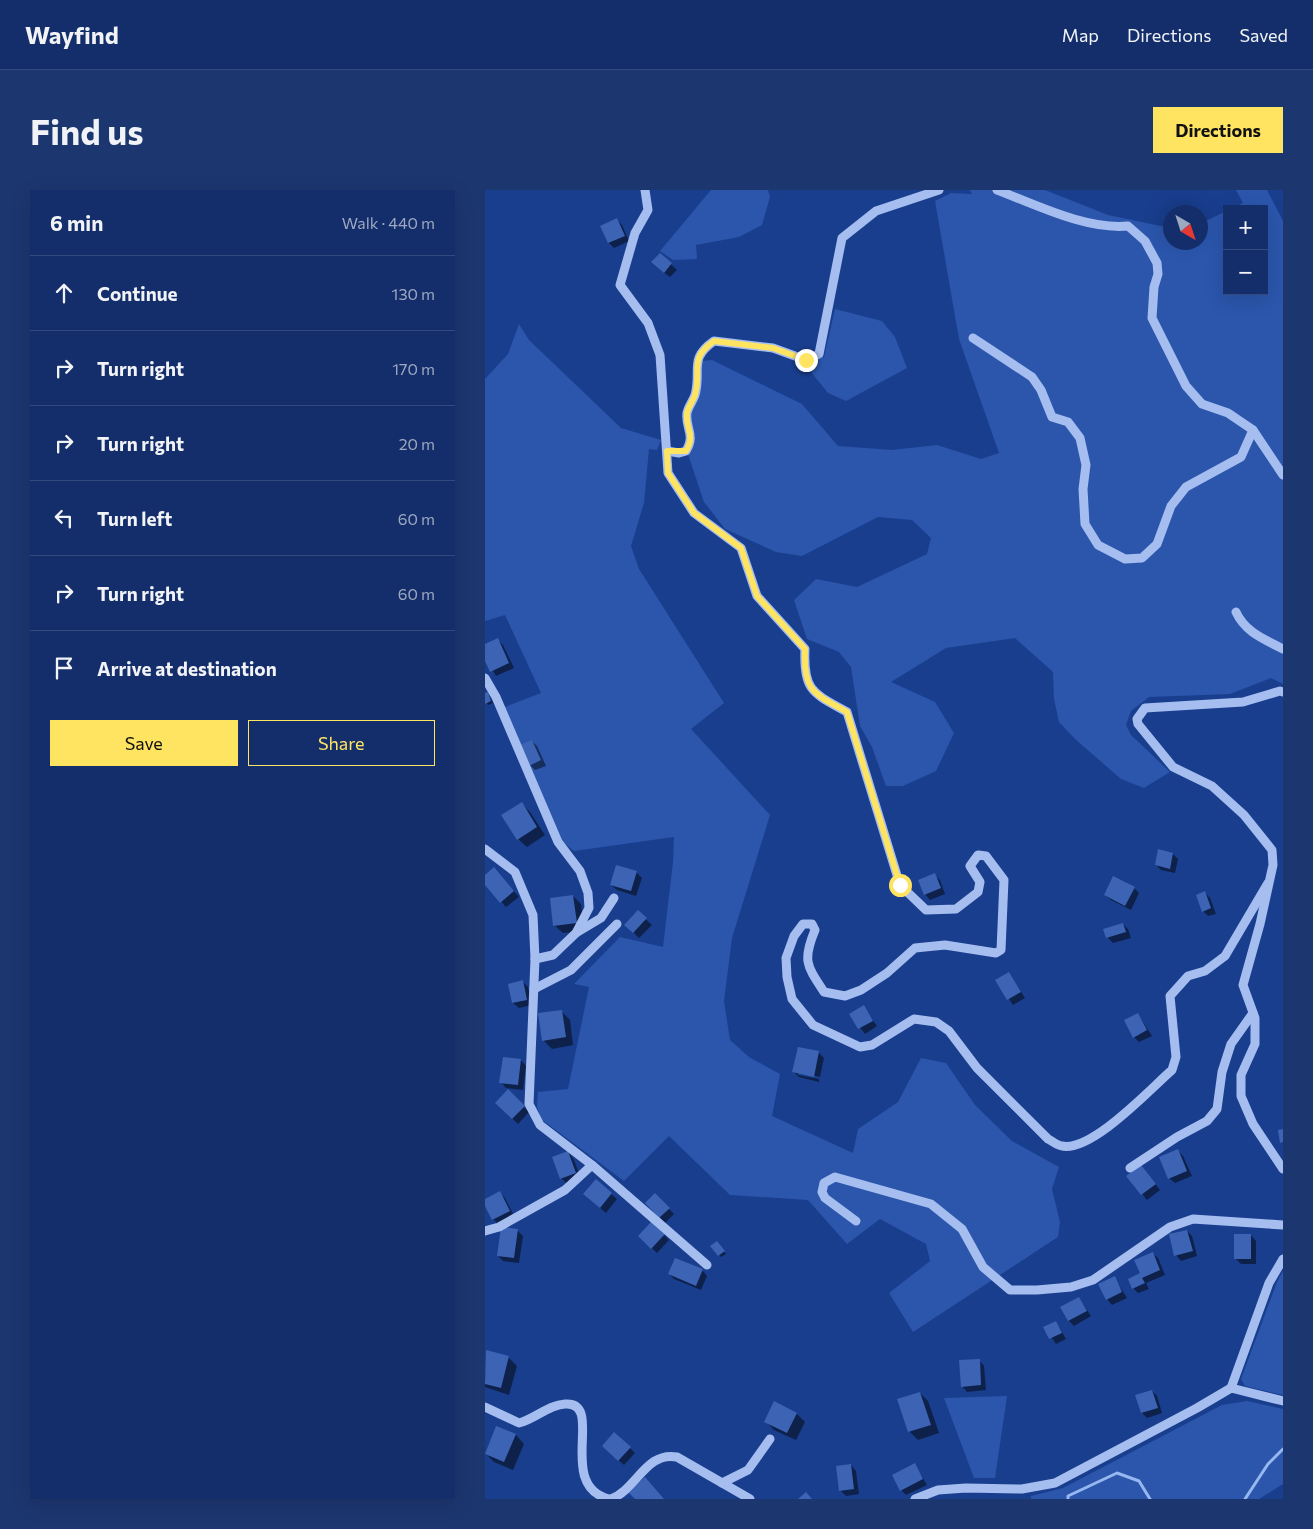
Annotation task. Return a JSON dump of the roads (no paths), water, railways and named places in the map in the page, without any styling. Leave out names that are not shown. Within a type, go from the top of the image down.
[{"type":"street","points":[[645,190],[648,210],[635,233],[620,285],[648,323],[660,355],[668,473],[694,513],[741,548],[757,596],[805,649],[804,673],[815,694],[847,712],[900,885],[926,910],[956,909],[978,892],[979,882],[970,866],[978,855],[986,856],[1004,880],[1001,950],[997,953],[945,945],[915,948],[887,973],[861,990],[845,996],[824,992],[807,966],[808,946],[815,930],[812,924],[803,924],[794,936],[786,958],[787,976],[792,999],[813,1025],[860,1047],[872,1045],[914,1019],[936,1022],[949,1031],[977,1068],[1048,1139],[1062,1147],[1082,1144],[1099,1135],[1172,1070],[1176,1057],[1170,996],[1187,976],[1205,972],[1225,956],[1268,883]]},
{"type":"street","points":[[667,451],[686,451],[691,442],[687,414],[695,394],[697,358],[701,350],[714,341],[773,348],[806,360],[819,354],[842,238],[876,211],[939,190]]},
{"type":"street","points":[[997,190],[1092,224],[1112,228],[1129,226],[1145,241],[1157,262],[1158,274],[1154,287],[1152,318],[1186,386],[1202,404],[1228,413],[1253,430],[1283,474]]},
{"type":"street","points":[[973,338],[1032,378],[1041,390],[1053,417],[1068,422],[1080,438],[1086,465],[1083,489],[1085,524],[1098,545],[1125,559],[1142,558],[1157,544],[1171,506],[1186,486],[1241,457],[1253,430]]},
{"type":"street","points":[[1236,612],[1240,622],[1251,632],[1283,649]]},
{"type":"street","points":[[485,678],[496,697],[558,842],[580,871],[583,878],[588,893],[589,908],[576,933]]},
{"type":"street","points":[[1283,692],[1280,691],[1243,702],[1145,708],[1137,719],[1138,724],[1173,767],[1212,786],[1244,814],[1272,850],[1273,865],[1260,924],[1243,985],[1253,1013],[1255,1044],[1241,1075],[1241,1096],[1253,1124],[1283,1169]]},
{"type":"street","points":[[485,849],[515,872],[533,915],[535,959],[529,1104],[540,1125],[592,1165],[707,1265]]},
{"type":"street","points":[[535,959],[553,956],[576,933],[601,918],[614,898]]},
{"type":"street","points":[[534,989],[571,970],[617,924]]},
{"type":"street","points":[[1130,1168],[1177,1137],[1207,1121],[1217,1109],[1222,1072],[1231,1044],[1253,1013]]},
{"type":"street","points":[[485,1231],[499,1227],[565,1190],[592,1165]]},
{"type":"street","points":[[856,1221],[825,1198],[822,1192],[824,1183],[835,1177],[931,1204],[962,1229],[983,1267],[1010,1290],[1071,1287],[1093,1280],[1170,1227],[1193,1219],[1283,1225]]},
{"type":"street","points":[[915,1499],[938,1490],[967,1488],[1022,1489],[1055,1483],[1231,1388],[1269,1283],[1283,1260]]},
{"type":"street","points":[[1231,1388],[1283,1401]]},
{"type":"street","points":[[485,1407],[519,1423],[531,1420],[553,1406],[567,1404],[579,1410],[584,1423],[581,1463],[588,1484],[596,1496],[610,1499],[620,1496],[654,1460],[667,1455],[677,1457],[750,1499]]},
{"type":"street","points":[[722,1483],[748,1470],[770,1439]]},
{"type":"waterway","points":[[1245,1499],[1268,1464],[1283,1449]]},
{"type":"waterway","points":[[1068,1499],[1068,1496],[1117,1473],[1139,1481],[1150,1499]]}]
